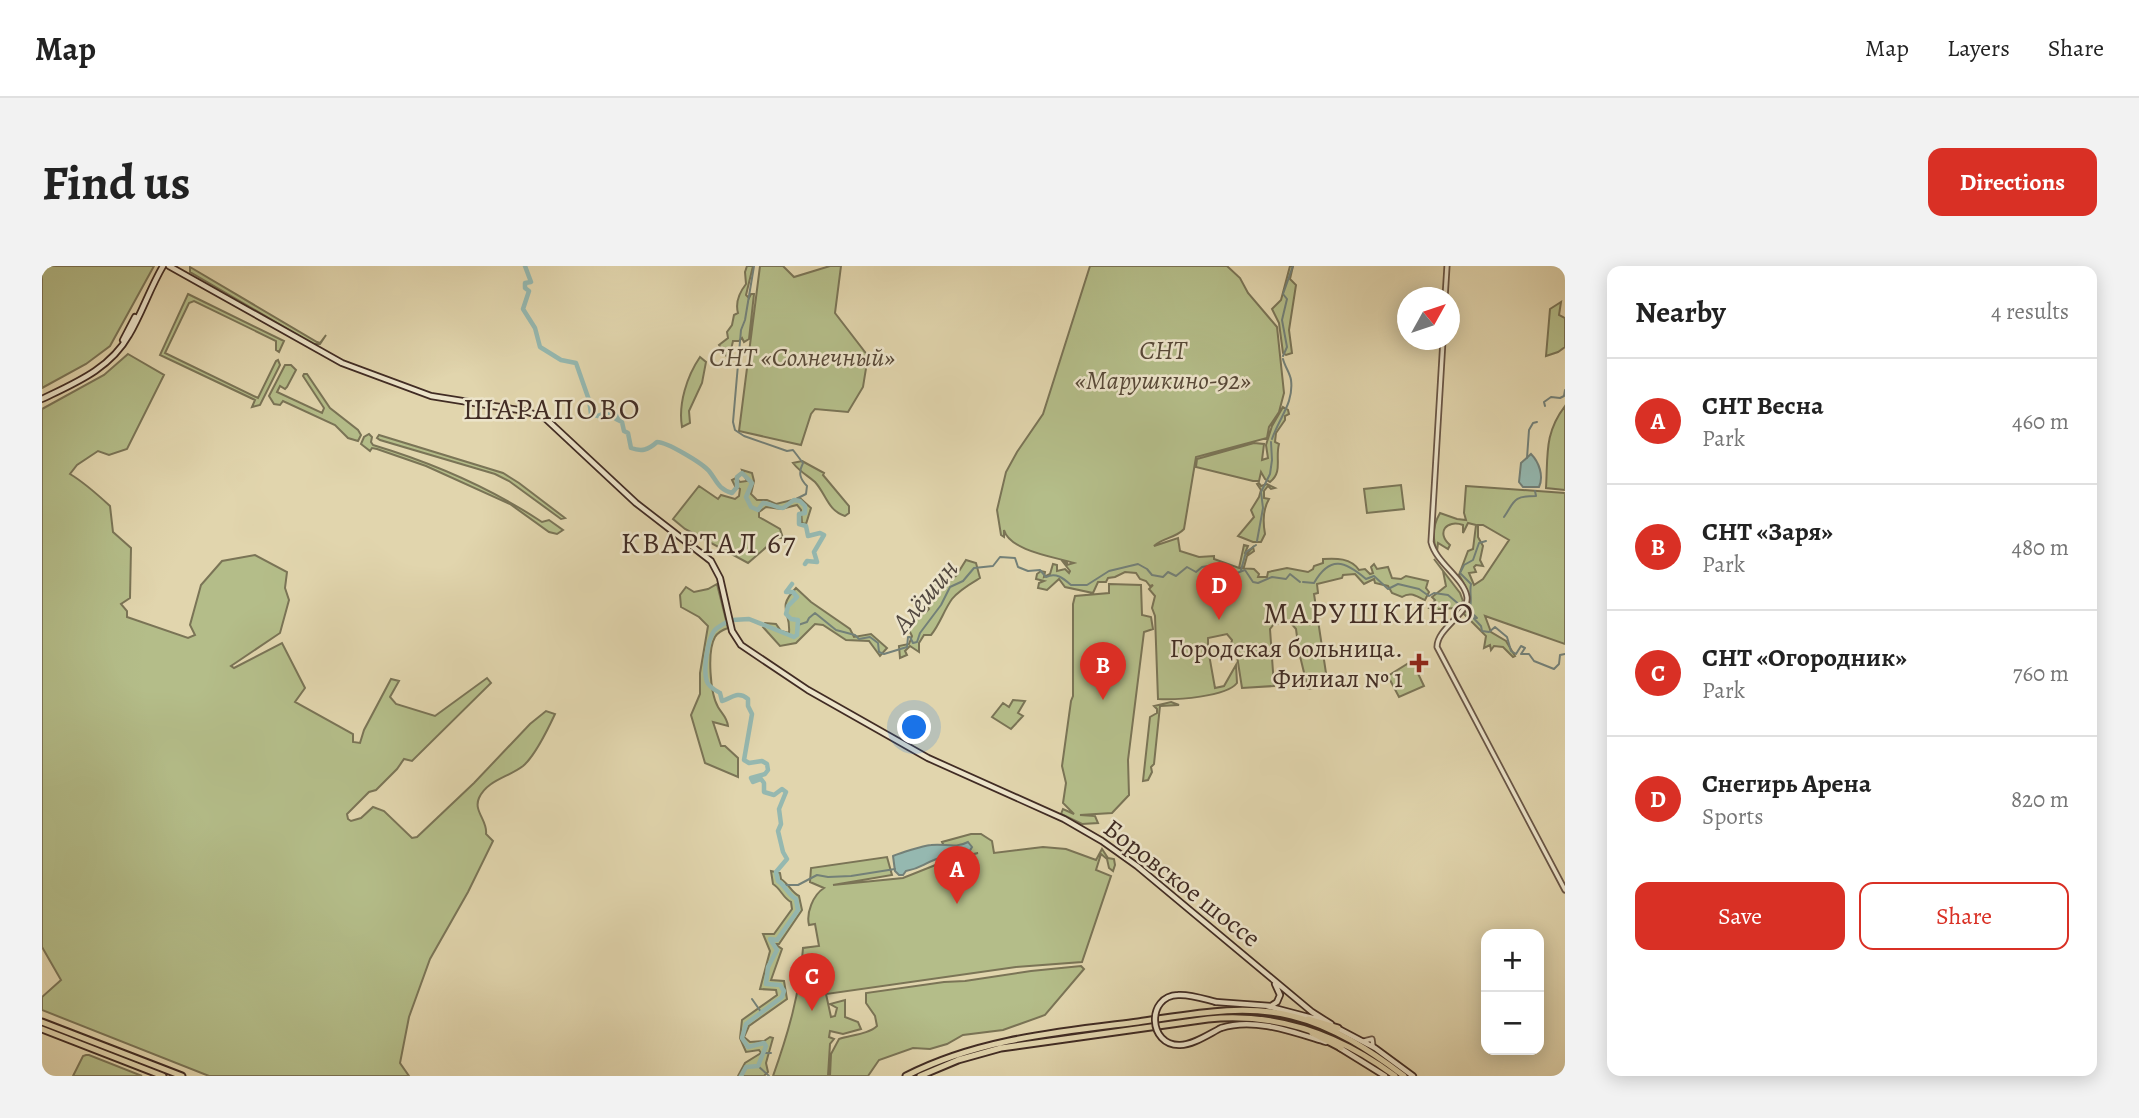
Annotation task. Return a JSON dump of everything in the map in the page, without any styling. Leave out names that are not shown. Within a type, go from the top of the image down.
[{"type":"main road","points":[[42,398],[83,376],[116,349],[161,266]]},
{"type":"main road","name":"Боровское шоссе","points":[[169,266],[342,363],[436,397],[516,410],[545,418],[636,503],[711,561],[721,579],[728,614],[739,644],[808,690],[932,760],[1064,819],[1102,841],[1137,866],[1315,1015],[1338,1028]]},
{"type":"main road","points":[[1264,973],[1280,993],[1276,1003],[1267,1006]]},
{"type":"main road","points":[[1341,1048],[1275,1028],[1239,1024],[1221,1028],[1179,1045],[1161,1038],[1154,1024],[1157,1008],[1171,996],[1185,995],[1216,1002],[1267,1006],[1312,1017],[1338,1028],[1377,1050],[1413,1076]]},
{"type":"main road","points":[[906,1076],[958,1053],[1008,1041],[1202,1013],[1259,1011],[1294,1016],[1338,1028]]},
{"type":"main road","points":[[1294,1016],[1354,1042],[1404,1076]]},
{"type":"main road","points":[[919,1076],[965,1058],[1022,1044],[1214,1018],[1247,1018],[1286,1023],[1318,1032],[1343,1042],[1395,1076]]},
{"type":"main road","points":[[42,1022],[182,1076]]},
{"type":"main road","points":[[1286,1023],[1341,1048],[1385,1076]]},
{"type":"main road","points":[[42,1029],[163,1076]]},
{"type":"street","points":[[1446,287],[1447,266]]},
{"type":"street","points":[[1442,350],[1431,542],[1435,553],[1464,590],[1466,604],[1436,644],[1565,890]]},
{"type":"green space","points":[[42,266],[154,266],[110,346],[86,364],[42,388]]},
{"type":"green space","points":[[747,266],[753,266],[746,295],[749,298],[754,294],[749,339],[744,342],[742,338],[733,341],[727,357],[719,345],[728,338],[727,332],[734,315],[738,313],[737,301],[746,284]]},
{"type":"green space","name":"СНТ «Солнечный»","points":[[760,266],[783,266],[794,277],[830,266],[841,266],[835,313],[868,356],[863,387],[848,412],[815,409],[801,445],[739,431]]},
{"type":"green space","name":"СНТ «Марушкино-92»","points":[[1090,266],[1227,266],[1240,278],[1248,293],[1277,327],[1284,393],[1267,438],[1196,457],[1184,529],[1154,546],[1178,538],[1180,551],[1199,557],[1214,556],[1214,559],[1239,568],[1244,545],[1248,546],[1245,553],[1247,554],[1253,547],[1254,551],[1247,556],[1244,567],[1240,568],[1254,569],[1259,574],[1258,577],[1267,577],[1268,572],[1287,568],[1308,572],[1323,563],[1323,559],[1333,559],[1348,561],[1359,570],[1365,569],[1370,574],[1373,573],[1371,567],[1374,564],[1377,569],[1388,567],[1392,578],[1401,579],[1406,576],[1428,581],[1426,588],[1429,592],[1425,600],[1392,593],[1388,586],[1375,583],[1374,579],[1364,584],[1355,574],[1317,584],[1318,593],[1314,594],[1326,673],[1314,677],[1315,688],[1308,689],[1296,629],[1290,622],[1274,624],[1270,629],[1274,686],[1242,688],[1238,649],[1234,646],[1230,649],[1232,640],[1227,634],[1208,638],[1215,688],[1224,686],[1236,665],[1237,683],[1223,692],[1188,698],[1158,699],[1155,616],[1152,608],[1155,596],[1149,589],[1153,585],[1150,586],[1140,579],[1136,573],[1125,572],[1108,578],[1106,582],[1098,582],[1093,593],[1065,587],[1059,579],[1047,590],[1038,588],[1039,583],[1044,581],[1036,579],[1041,571],[1045,572],[1044,577],[1050,574],[1053,564],[1057,565],[1057,571],[1065,569],[1069,573],[1063,562],[1067,565],[1074,563],[1024,548],[1008,537],[1004,530],[1004,537],[1001,535],[997,510],[1006,472],[1043,414]]},
{"type":"green space","points":[[1290,266],[1293,266],[1290,279],[1296,285],[1289,330],[1292,353],[1286,355],[1283,353],[1279,323],[1272,309],[1281,300]]},
{"type":"green space","points":[[190,267],[317,342],[320,343],[326,335],[320,344],[313,344],[190,272]]},
{"type":"green space","points":[[188,294],[284,341],[279,352],[276,350],[276,341],[194,301],[189,303],[165,353],[258,398],[278,360],[280,365],[260,405],[252,407],[255,400],[160,355]]},
{"type":"green space","points":[[1561,302],[1559,315],[1565,318],[1565,347],[1546,356],[1550,309]]},
{"type":"green space","points":[[128,354],[164,375],[127,449],[109,455],[98,451],[77,465],[70,474],[110,506],[113,532],[131,548],[130,598],[121,604],[127,611],[127,617],[188,638],[195,635],[190,625],[201,585],[222,561],[255,555],[287,572],[285,588],[289,600],[280,633],[231,666],[234,668],[282,643],[305,688],[295,702],[353,734],[353,742],[360,743],[391,679],[399,681],[390,697],[396,704],[435,716],[487,678],[491,683],[412,761],[404,759],[376,790],[369,792],[347,814],[348,819],[351,821],[361,818],[373,807],[384,811],[412,838],[417,837],[474,783],[530,724],[546,711],[555,714],[528,762],[487,787],[479,798],[478,807],[486,834],[493,841],[430,959],[409,1017],[400,1063],[409,1076],[209,1076],[42,1010],[42,997],[61,980],[42,947],[42,409],[104,375]]},
{"type":"green space","points":[[700,357],[706,362],[702,383],[689,411],[690,423],[682,427],[681,409],[685,390]]},
{"type":"green space","points":[[285,365],[291,365],[296,370],[287,387],[285,389],[280,386],[277,392],[322,413],[324,408],[303,376],[307,374],[330,408],[358,430],[361,435],[358,441],[348,438],[335,425],[283,401],[280,405],[274,404],[269,396]]},
{"type":"green space","points":[[1565,406],[1565,490],[1546,488],[1550,435]]},
{"type":"green space","points":[[1283,407],[1289,414],[1285,416],[1276,433],[1275,442],[1279,444],[1278,470],[1270,482],[1261,472],[1259,481],[1253,481],[1196,467],[1197,459],[1254,443],[1264,444],[1262,460],[1268,458],[1266,445],[1272,426]]},
{"type":"green space","points":[[369,434],[373,445],[460,477],[502,498],[542,522],[549,520],[563,530],[557,534],[549,532],[510,504],[426,466],[377,449],[372,448],[370,451],[361,444]]},
{"type":"green space","points":[[379,435],[503,473],[565,518],[561,519],[509,481],[495,474],[380,440],[377,438]]},
{"type":"green space","points":[[802,461],[824,473],[849,506],[849,513],[845,516],[839,514],[815,482],[793,463]]},
{"type":"green space","points":[[742,470],[752,473],[754,481],[751,494],[757,500],[776,504],[800,498],[811,508],[806,524],[802,523],[801,510],[797,505],[781,509],[766,507],[759,512],[759,517],[780,529],[783,538],[777,538],[748,563],[685,529],[673,519],[699,486],[718,499],[721,495],[735,499],[739,496],[740,489],[732,480],[736,478],[740,482],[747,481]]},
{"type":"green space","points":[[1259,483],[1261,486],[1267,484],[1275,488],[1268,486],[1264,491],[1264,498],[1269,499],[1264,516],[1265,534],[1261,542],[1253,542],[1238,536],[1254,517],[1251,510],[1259,497]]},
{"type":"green space","points":[[1401,485],[1404,509],[1367,513],[1364,489]]},
{"type":"green space","points":[[1466,486],[1565,493],[1565,644],[1485,616],[1491,632],[1506,641],[1515,656],[1503,647],[1494,646],[1491,650],[1490,645],[1484,648],[1486,636],[1464,614],[1468,594],[1459,575],[1468,551],[1473,549],[1476,525],[1468,523],[1463,533],[1463,525],[1452,524],[1445,528],[1444,536],[1450,545],[1448,549],[1438,543],[1437,552],[1434,542],[1440,513],[1466,520]],"holes":[[[1478,525],[1483,525],[1509,540],[1483,579],[1474,585],[1469,573],[1476,572],[1476,565],[1483,566],[1480,560],[1483,546],[1478,537]]]},
{"type":"green space","points":[[1434,559],[1460,593],[1463,601],[1457,608],[1439,609],[1439,612],[1429,608],[1435,600],[1432,597],[1446,586],[1443,571]]},
{"type":"green space","points":[[966,560],[976,563],[980,578],[952,599],[931,635],[924,635],[919,643],[919,652],[910,646],[905,651],[907,655],[900,658],[899,646],[909,644],[912,636],[908,628],[921,609],[926,612],[929,609],[924,602],[933,585],[956,576]]},
{"type":"green space","points":[[717,584],[728,628],[715,637],[710,672],[715,701],[728,726],[713,722],[721,746],[725,746],[738,758],[738,777],[705,763],[691,715],[700,694],[700,673],[708,626],[699,617],[681,607],[680,595],[686,587],[694,592]]},
{"type":"green space","points":[[1109,584],[1141,585],[1142,615],[1151,617],[1153,629],[1144,632],[1128,760],[1129,795],[1112,813],[1080,815],[1095,816],[1098,823],[1082,824],[1061,814],[1063,809],[1074,814],[1063,803],[1066,783],[1062,766],[1073,696],[1073,604],[1075,596],[1109,593]]},
{"type":"green space","points":[[796,588],[850,629],[854,637],[871,634],[887,648],[880,656],[869,641],[846,640],[823,625],[815,624],[796,643],[780,646],[763,627],[765,623],[776,624],[781,631],[789,633],[786,605]]},
{"type":"green space","points":[[1412,661],[1424,686],[1399,697],[1389,678],[1378,682]]},
{"type":"green space","points":[[1013,700],[1025,701],[1018,713],[1023,716],[1011,729],[992,717],[1003,703],[1009,707]]},
{"type":"green space","points":[[1171,702],[1179,705],[1160,706],[1154,764],[1148,780],[1143,781],[1150,717],[1157,713],[1154,706]]},
{"type":"green space","points":[[981,834],[992,841],[994,853],[1043,847],[1066,849],[1096,860],[1102,849],[1108,858],[1114,859],[1113,871],[1101,854],[1096,870],[1111,876],[1082,962],[1016,967],[826,994],[831,1017],[835,1016],[837,1008],[830,1004],[845,1000],[845,1017],[858,1022],[861,1029],[843,1034],[830,1031],[829,1037],[834,1039],[830,1044],[828,1076],[773,1076],[792,1013],[803,948],[819,946],[815,924],[809,925],[809,915],[814,900],[824,888],[810,882],[811,868],[887,857],[892,875],[833,885],[903,878],[938,864],[978,853],[950,859],[942,842]]},
{"type":"green space","points":[[771,871],[780,873],[781,879],[799,896],[802,910],[779,944],[775,944],[782,949],[771,980],[784,981],[787,999],[749,1026],[744,1037],[750,1042],[773,1038],[766,1063],[768,1072],[764,1076],[738,1076],[745,1063],[761,1053],[759,1050],[746,1052],[740,1038],[742,1020],[777,995],[776,990],[760,989],[770,951],[763,934],[774,934],[792,909],[791,902],[773,884]]},
{"type":"green space","points":[[1081,966],[1084,969],[1045,1015],[1003,1030],[963,1035],[930,1049],[913,1048],[879,1060],[868,1076],[830,1076],[831,1054],[839,1039],[865,1033],[877,1026],[875,1016],[866,1003],[866,993]]},
{"type":"green space","points":[[89,1055],[142,1076],[73,1076],[83,1056]]},
{"type":"water","points":[[1531,454],[1540,469],[1540,483],[1539,487],[1523,487],[1519,482],[1521,463]]},
{"type":"water","points":[[968,842],[972,847],[969,852],[938,858],[906,871],[903,875],[895,871],[893,856],[927,846],[959,845]]},
{"type":"waterway","points":[[525,266],[531,282],[525,283],[525,288],[529,291],[523,309],[535,328],[540,347],[561,360],[576,363],[591,414],[614,414],[619,417],[616,419],[622,422],[624,431],[628,433],[631,448],[645,450],[657,442],[668,445],[705,467],[721,487],[732,493],[737,487],[737,477],[742,473],[752,483],[746,497],[751,507],[758,510],[763,503],[783,508],[794,500],[800,501],[805,506],[805,513],[799,514],[799,524],[806,526],[808,536],[820,533],[824,535],[814,552],[817,562],[807,561],[805,564]]},
{"type":"waterway","points":[[754,266],[741,330],[733,422],[735,430],[744,436],[787,451],[793,450],[803,463],[801,476],[807,486],[806,494],[794,500]]},
{"type":"waterway","points":[[1283,356],[1287,347],[1282,320],[1287,299],[1283,294],[1293,266]]},
{"type":"waterway","points":[[1272,439],[1290,396],[1291,380],[1283,359]]},
{"type":"waterway","points":[[1545,406],[1544,402],[1551,397],[1564,396],[1565,390]]},
{"type":"waterway","points":[[1527,458],[1529,430],[1533,423],[1537,422]]},
{"type":"waterway","points":[[1257,541],[1263,508],[1261,492],[1270,474],[1272,460],[1271,442]]},
{"type":"waterway","points":[[1504,517],[1515,500],[1536,496],[1535,491]]},
{"type":"waterway","points":[[1474,618],[1477,618],[1469,610],[1471,584],[1460,573],[1464,565],[1473,560],[1479,543],[1486,541]]},
{"type":"waterway","points":[[1241,570],[1246,552],[1256,545]]},
{"type":"waterway","name":"Алёшин","points":[[798,625],[807,622],[815,613],[836,630],[855,635],[859,639],[870,637],[878,643],[879,652],[884,654],[907,647],[908,637],[913,643],[917,642],[950,587],[963,581],[974,568],[993,566],[1000,557],[1015,558],[1018,567],[1028,571],[1040,570],[1046,577],[1059,576],[1071,585],[1087,585],[1109,571],[1138,564],[1152,575],[1163,577],[1168,572],[1176,576],[1187,567],[1196,572],[1202,567],[1214,565],[1224,573],[1221,575],[1223,578],[1245,570],[1253,582],[1258,583],[1272,577],[1286,579],[1290,574],[1300,582]]},
{"type":"waterway","name":"Алёшин","points":[[1303,582],[1314,583],[1326,568],[1345,565],[1366,579],[1374,576],[1388,589],[1398,584],[1419,589],[1429,596],[1434,593],[1448,595],[1461,606]]},
{"type":"waterway","points":[[732,620],[749,619],[794,637],[797,635],[798,620],[791,619],[786,614],[788,606],[797,597],[793,592],[786,592],[792,584]]},
{"type":"waterway","points":[[1465,609],[1481,626],[1482,631],[1489,632],[1495,627],[1507,637],[1511,651],[1516,654],[1521,646],[1525,648],[1521,654],[1529,654],[1534,661],[1554,669],[1559,664],[1560,655],[1565,654]]},
{"type":"waterway","points":[[728,621],[715,630],[709,642],[707,682],[720,693],[722,701],[737,695],[748,699],[752,714],[744,760],[749,763],[762,761],[767,764],[768,770],[765,774],[751,778],[753,782],[761,779],[764,792],[774,795],[782,789],[786,792],[779,809],[781,824],[778,831],[787,859],[776,872],[778,881],[796,899],[798,910],[777,940],[770,939],[777,950],[768,967],[766,984],[780,985],[784,991],[782,997],[746,1024],[742,1038],[748,1047],[764,1043],[766,1046],[758,1066],[746,1067],[741,1076]]},
{"type":"waterway","points":[[783,885],[798,885],[817,875],[851,876],[895,869]]},
{"type":"waterway","points":[[752,999],[761,1012]]},
{"type":"waterway","points":[[764,1053],[771,1053]]},
{"type":"waterway","points":[[758,1066],[769,1076]]},
{"type":"place","name":"Снегирь Арена","points":[[1219,620]]},
{"type":"place","name":"Городская больница. Филиал № 1","points":[[1419,663]]},
{"type":"place","name":"СНТ «Заря»","points":[[1103,700]]},
{"type":"place","name":"СНТ Весна","points":[[957,904]]},
{"type":"place","name":"СНТ «Огородник»","points":[[812,1011]]},
{"type":"district","name":"ШАРАПОВО","points":[[552,409]]},
{"type":"district","name":"КВАРТАЛ 67","points":[[709,543]]},
{"type":"district","name":"МАРУШКИНО","points":[[1369,613]]}]
